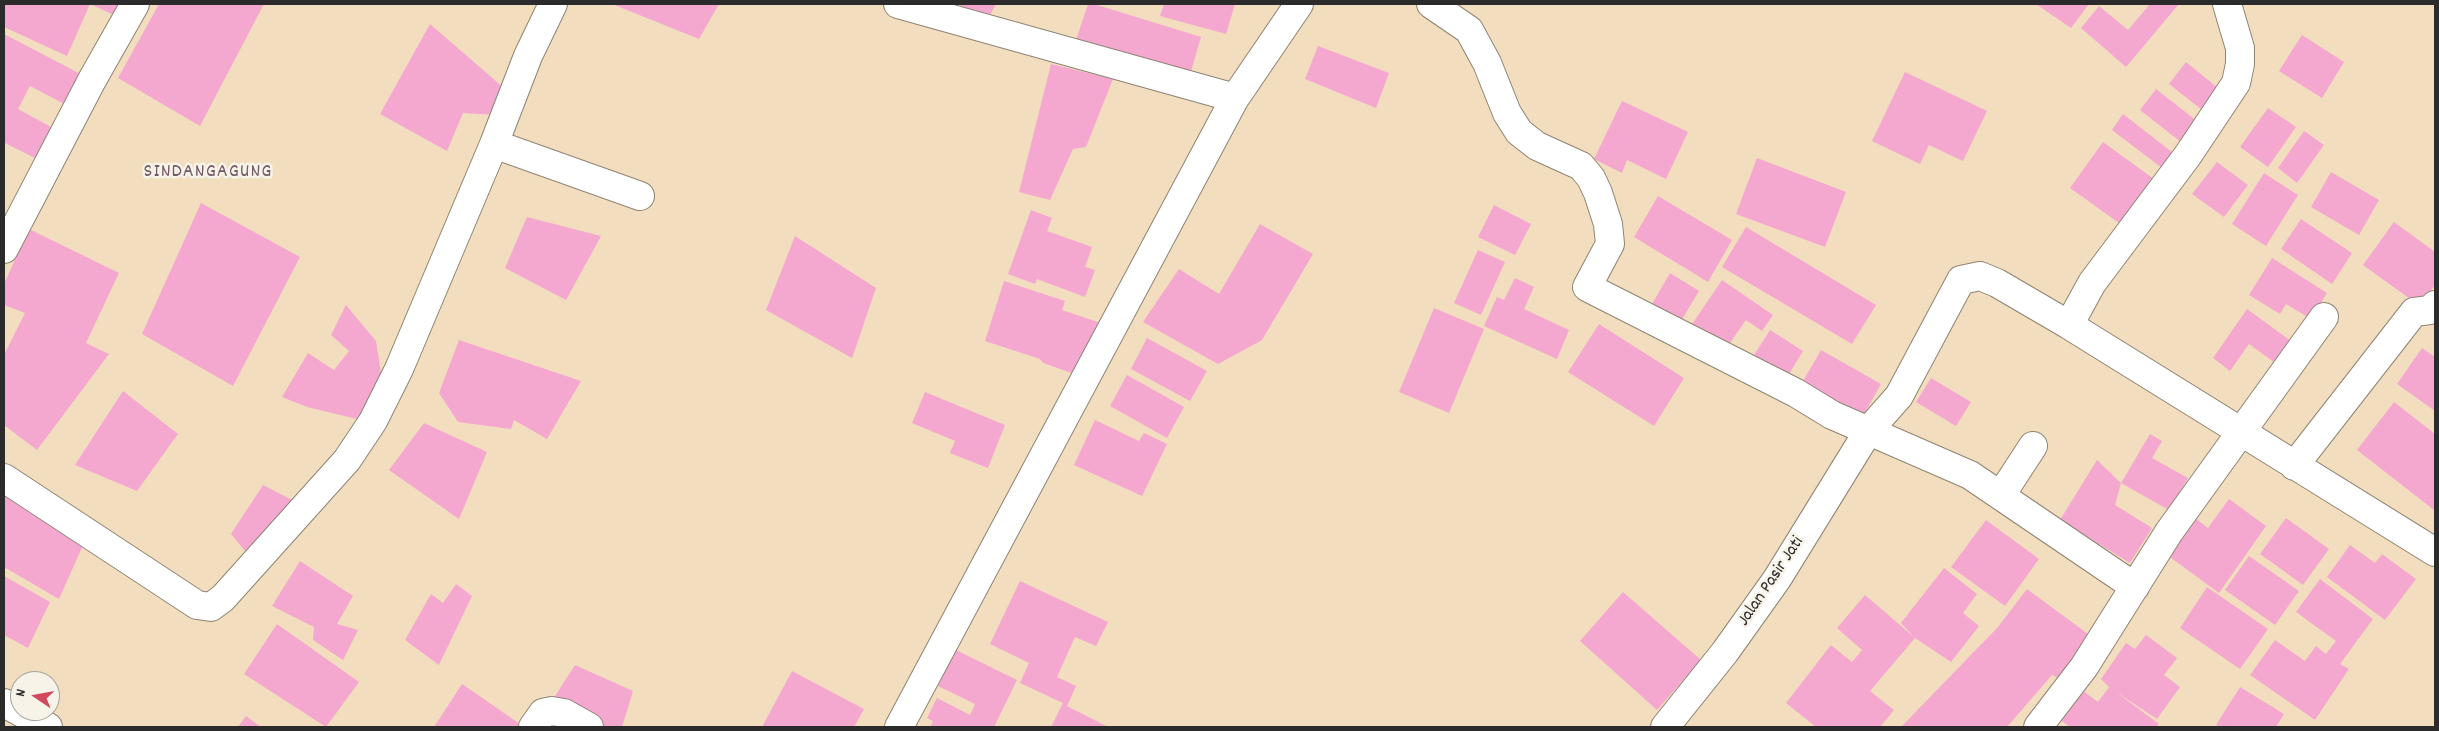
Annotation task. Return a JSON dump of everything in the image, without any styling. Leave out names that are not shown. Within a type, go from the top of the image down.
[{"type":"street","points":[[4,248],[84,95],[135,4]]},
{"type":"street","points":[[4,478],[197,605],[211,607],[223,598],[347,460],[373,420],[399,368],[494,144],[528,56],[553,4]]},
{"type":"street","points":[[899,4],[1235,98]]},
{"type":"street","points":[[899,727],[1235,98],[1299,4]]},
{"type":"street","points":[[1431,4],[1469,30],[1487,63],[1507,113],[1520,132],[1537,146],[1581,166],[1591,178],[1608,224],[1610,244],[1587,287],[1796,393],[1832,415],[1956,468],[2001,495],[2136,587]]},
{"type":"street","points":[[2069,325],[2092,283],[2188,155],[2236,83],[2240,64],[2240,48],[2227,4]]},
{"type":"street","points":[[494,144],[640,196]]},
{"type":"street","name":"Jalan Pasir Jati","points":[[1665,727],[1725,652],[1777,579],[1869,430],[1899,396],[1961,280],[1980,276],[1997,283],[2069,325],[2435,552]]},
{"type":"street","points":[[2294,466],[2414,312],[2430,310],[2435,305]]},
{"type":"street","points":[[2038,727],[2084,667],[2169,532],[2324,317]]},
{"type":"street","points":[[2001,495],[2033,446]]},
{"type":"street","points":[[4,703],[48,727]]},
{"type":"street","points":[[533,727],[542,713],[552,711],[564,713],[589,727]]},
{"type":"building","points":[[4,4],[90,4],[67,56],[4,27]]},
{"type":"building","points":[[90,4],[125,4],[118,17]]},
{"type":"building","points":[[159,4],[264,4],[200,126],[118,78]]},
{"type":"building","points":[[612,4],[719,4],[699,39]]},
{"type":"building","points":[[958,4],[996,4],[988,19]]},
{"type":"building","points":[[1088,4],[1094,4],[1201,37],[1189,78],[1075,43]]},
{"type":"building","points":[[1164,4],[1235,4],[1226,34],[1160,16]]},
{"type":"building","points":[[2036,4],[2089,4],[2071,28]]},
{"type":"building","points":[[2150,4],[2179,4],[2126,67],[2081,28],[2099,6],[2128,30]]},
{"type":"building","points":[[430,24],[505,89],[496,115],[463,113],[447,151],[380,114]]},
{"type":"building","points":[[4,34],[92,80],[76,110],[30,86],[18,109],[53,128],[37,159],[5,143],[4,146]]},
{"type":"building","points":[[2302,35],[2344,62],[2322,98],[2279,71]]},
{"type":"building","points":[[1318,46],[1389,73],[1376,108],[1305,79]]},
{"type":"building","points":[[2186,62],[2223,92],[2206,113],[2169,84]]},
{"type":"building","points":[[1051,64],[1113,79],[1086,147],[1073,149],[1050,200],[1019,192]]},
{"type":"building","points":[[1905,72],[1987,111],[1963,161],[1929,145],[1920,164],[1872,141]]},
{"type":"building","points":[[2156,89],[2202,125],[2186,146],[2140,110]]},
{"type":"building","points":[[1622,101],[1688,132],[1666,179],[1627,160],[1622,173],[1594,159]]},
{"type":"building","points":[[2268,108],[2296,127],[2268,167],[2240,147]]},
{"type":"building","points":[[2123,114],[2177,156],[2166,171],[2112,130]]},
{"type":"building","points":[[2304,131],[2324,145],[2297,183],[2278,168]]},
{"type":"building","points":[[2103,142],[2162,185],[2129,230],[2070,188]]},
{"type":"building","points":[[1757,158],[1846,192],[1825,247],[1736,214]]},
{"type":"building","points":[[2217,162],[2248,185],[2224,217],[2192,194]]},
{"type":"building","points":[[2331,172],[2379,200],[2359,235],[2311,207]]},
{"type":"building","points":[[2264,173],[2298,195],[2266,246],[2232,224]]},
{"type":"building","points":[[1658,196],[1732,240],[1708,282],[1634,237]]},
{"type":"building","points":[[201,203],[300,257],[233,386],[142,334]]},
{"type":"building","points":[[1494,205],[1531,224],[1515,255],[1478,237]]},
{"type":"building","points":[[1031,210],[1052,218],[1047,231],[1092,247],[1085,267],[1095,270],[1085,297],[1037,279],[1035,284],[1008,274]]},
{"type":"building","points":[[527,217],[601,236],[566,300],[505,268]]},
{"type":"building","points":[[2301,219],[2352,253],[2332,284],[2281,249]]},
{"type":"building","points":[[2394,222],[2435,252],[2435,285],[2420,306],[2363,265]]},
{"type":"building","points":[[1260,224],[1313,254],[1262,340],[1218,364],[1143,322],[1179,269],[1219,294]]},
{"type":"building","points":[[1746,227],[1876,305],[1852,344],[1722,267]]},
{"type":"building","points":[[29,229],[119,273],[86,343],[109,354],[37,450],[4,425],[4,355],[25,313],[4,305],[4,284]]},
{"type":"building","points":[[795,236],[876,288],[852,358],[766,310]]},
{"type":"building","points":[[1478,250],[1505,262],[1481,315],[1454,303]]},
{"type":"building","points":[[2272,258],[2327,293],[2311,319],[2286,304],[2280,314],[2249,295]]},
{"type":"building","points":[[1670,273],[1699,291],[1681,321],[1652,304]]},
{"type":"building","points":[[1515,278],[1534,287],[1524,309],[1569,330],[1557,359],[1484,326],[1497,297],[1504,300]]},
{"type":"building","points":[[1722,280],[1773,315],[1762,331],[1746,320],[1723,353],[1688,330]]},
{"type":"building","points":[[1004,281],[1065,301],[1062,310],[1104,324],[1086,378],[1043,363],[1040,359],[985,341]]},
{"type":"building","points":[[346,305],[376,341],[381,373],[361,420],[307,407],[282,397],[308,353],[334,370],[349,351],[331,335]]},
{"type":"building","points":[[1434,308],[1484,329],[1449,413],[1399,392]]},
{"type":"building","points":[[2247,309],[2291,341],[2275,363],[2249,344],[2230,371],[2213,358]]},
{"type":"building","points":[[1599,324],[1684,378],[1654,426],[1568,372]]},
{"type":"building","points":[[1770,330],[1803,351],[1783,384],[1749,363]]},
{"type":"building","points":[[1147,338],[1207,371],[1190,401],[1131,369]]},
{"type":"building","points":[[459,340],[581,381],[547,439],[514,420],[511,429],[458,422],[439,393]]},
{"type":"building","points":[[2422,348],[2435,357],[2435,411],[2397,384]]},
{"type":"building","points":[[1821,350],[1881,384],[1859,423],[1799,388]]},
{"type":"building","points":[[1127,375],[1184,407],[1167,438],[1110,406]]},
{"type":"building","points":[[1931,378],[1971,402],[1956,426],[1916,402]]},
{"type":"building","points":[[123,391],[178,434],[137,491],[75,465]]},
{"type":"building","points":[[925,392],[1005,425],[988,468],[950,453],[955,441],[912,423]]},
{"type":"building","points":[[2394,402],[2435,434],[2434,510],[2357,450]]},
{"type":"building","points":[[1095,420],[1139,441],[1144,433],[1167,444],[1142,496],[1074,465]]},
{"type":"building","points":[[424,423],[487,452],[459,519],[389,470]]},
{"type":"building","points":[[2150,434],[2162,441],[2152,458],[2188,478],[2169,510],[2121,483]]},
{"type":"building","points":[[2097,460],[2121,483],[2115,505],[2152,528],[2130,563],[2060,520]]},
{"type":"building","points":[[263,485],[294,501],[250,557],[231,534]]},
{"type":"building","points":[[4,489],[84,543],[59,599],[4,567]]},
{"type":"building","points":[[2229,499],[2266,526],[2219,593],[2167,555],[2194,517],[2208,528]]},
{"type":"building","points":[[2286,518],[2329,549],[2303,585],[2260,554]]},
{"type":"building","points":[[1986,520],[2039,559],[2005,606],[1951,567]]},
{"type":"building","points":[[2350,545],[2375,563],[2382,554],[2416,579],[2385,620],[2327,577]]},
{"type":"building","points":[[2249,556],[2299,591],[2275,625],[2225,590]]},
{"type":"building","points":[[300,561],[353,596],[337,624],[358,630],[343,660],[313,640],[314,627],[272,606]]},
{"type":"building","points":[[1944,568],[1977,594],[1963,613],[1979,626],[1951,662],[1915,638],[1870,691],[1894,710],[1880,727],[1816,727],[1786,703],[1831,645],[1852,662],[1862,650],[1837,628],[1865,595],[1914,637],[1901,623]]},
{"type":"building","points":[[4,576],[50,602],[28,648],[4,635]]},
{"type":"building","points":[[2320,579],[2373,619],[2340,664],[2349,669],[2315,720],[2250,675],[2275,640],[2305,661],[2316,646],[2326,654],[2336,641],[2296,612]]},
{"type":"building","points":[[1020,581],[1108,622],[1096,646],[1075,637],[1057,677],[1076,686],[1067,706],[1108,727],[1051,727],[1063,703],[1020,683],[1029,663],[990,644]]},
{"type":"building","points":[[456,584],[472,596],[439,665],[405,640],[431,594],[443,603]]},
{"type":"building","points":[[2207,587],[2268,629],[2240,669],[2180,628]]},
{"type":"building","points":[[2027,589],[2099,642],[2068,683],[2052,675],[2007,727],[1901,727],[1998,627]]},
{"type":"building","points":[[1623,592],[1701,660],[1657,710],[1580,641]]},
{"type":"building","points":[[277,624],[359,682],[326,727],[244,674]]},
{"type":"building","points":[[2146,635],[2177,658],[2164,675],[2180,687],[2157,719],[2116,692],[2159,724],[2156,727],[2070,727],[2060,720],[2082,690],[2098,702],[2109,687],[2101,679],[2126,643],[2135,649]]},
{"type":"building","points":[[956,650],[1017,680],[994,727],[930,727],[933,721],[927,718],[937,698],[970,715],[975,704],[938,686]]},
{"type":"building","points":[[575,665],[633,691],[622,727],[605,727],[552,701]]},
{"type":"building","points":[[792,671],[864,709],[854,727],[762,727]]},
{"type":"building","points":[[462,684],[520,724],[518,727],[434,727]]},
{"type":"building","points":[[2240,687],[2284,714],[2276,727],[2220,727],[2216,725]]},
{"type":"building","points":[[246,716],[261,727],[238,727]]},
{"type":"district","name":"SINDANGAGUNG","points":[[208,173]]}]
